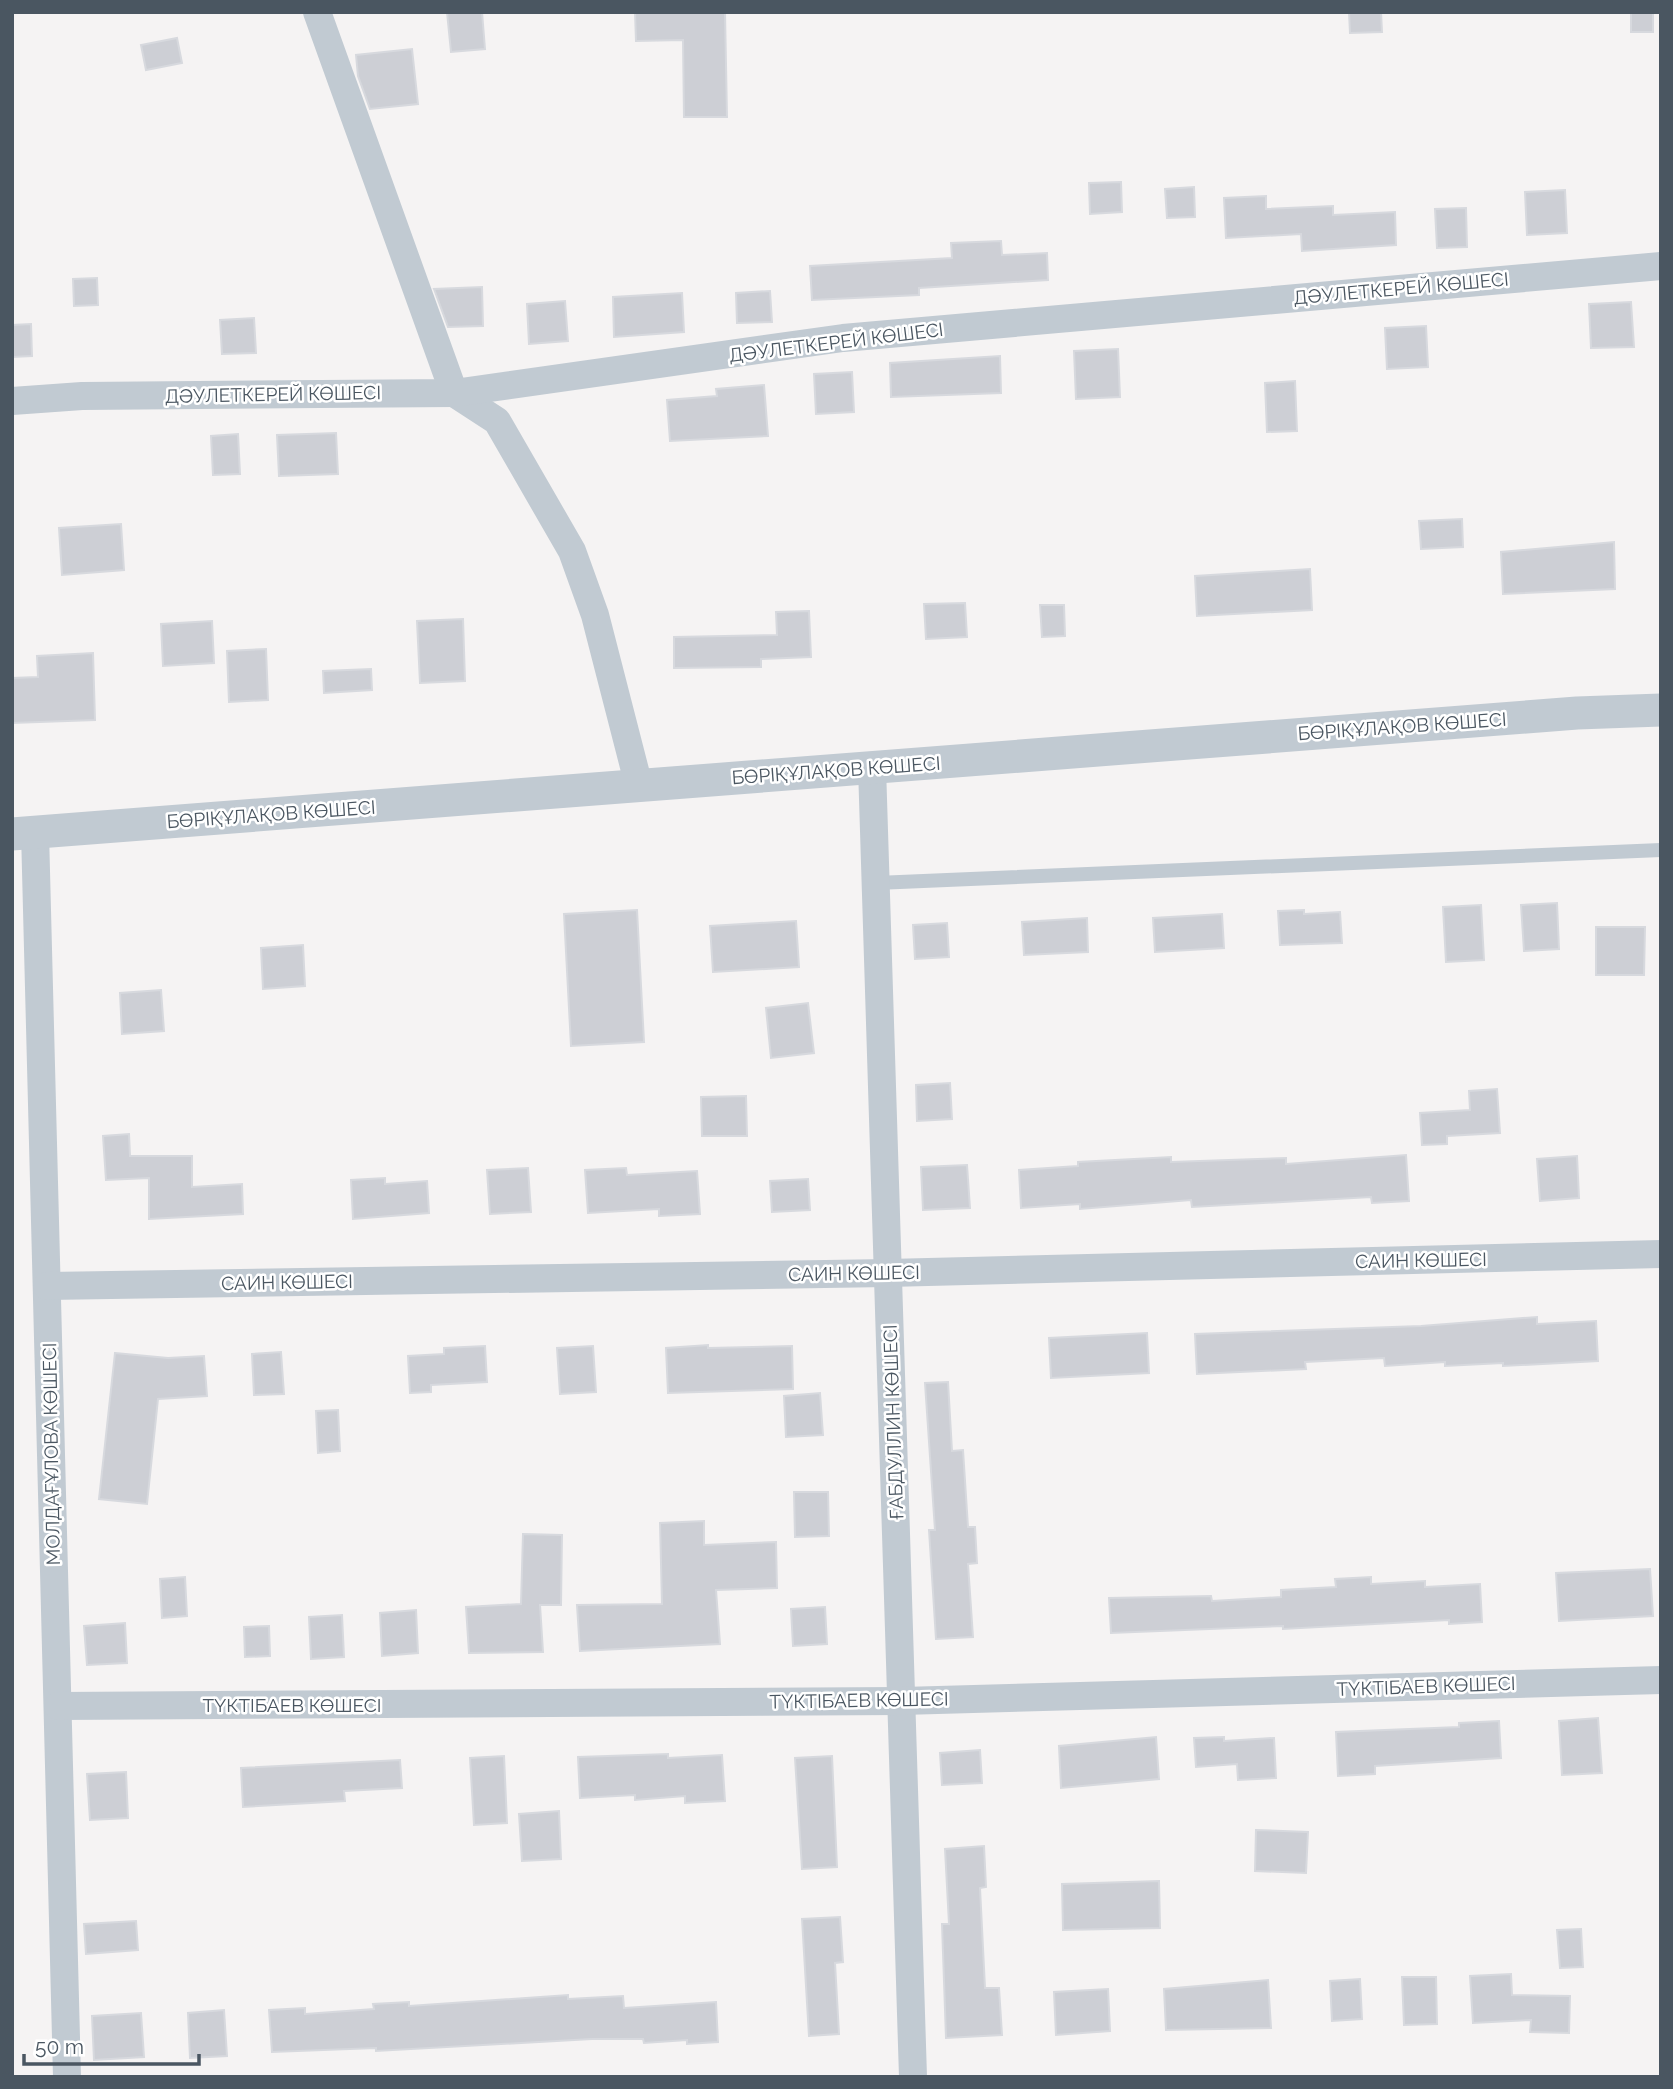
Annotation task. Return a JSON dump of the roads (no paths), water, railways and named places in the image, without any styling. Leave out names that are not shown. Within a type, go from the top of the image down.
[{"type":"street","points":[[317,12],[454,393],[497,421],[572,551],[595,615],[639,786]]},
{"type":"street","name":"ДӘУЛЕТКЕРЕЙ КӨШЕСІ","points":[[12,401],[82,396],[454,393],[843,338],[1661,266]]},
{"type":"street","name":"БӨРІҚҰЛАҚОВ КӨШЕСІ","points":[[24,833],[1577,713],[1661,710]]},
{"type":"street","name":"ҒАБДУЛЛИН КӨШЕСІ","points":[[872,767],[913,2077]]},
{"type":"street","name":"МОЛДАҒҰЛОВА КӨШЕСІ","points":[[24,833],[47,1286],[67,2077]]},
{"type":"street","name":"САИН КӨШЕСІ","points":[[47,1286],[888,1273],[1661,1254]]},
{"type":"street","name":"ТҮКТІБАЕВ КӨШЕСІ","points":[[58,1706],[902,1701],[1661,1679]]},
{"type":"lane","points":[[876,883],[1661,850]]}]
